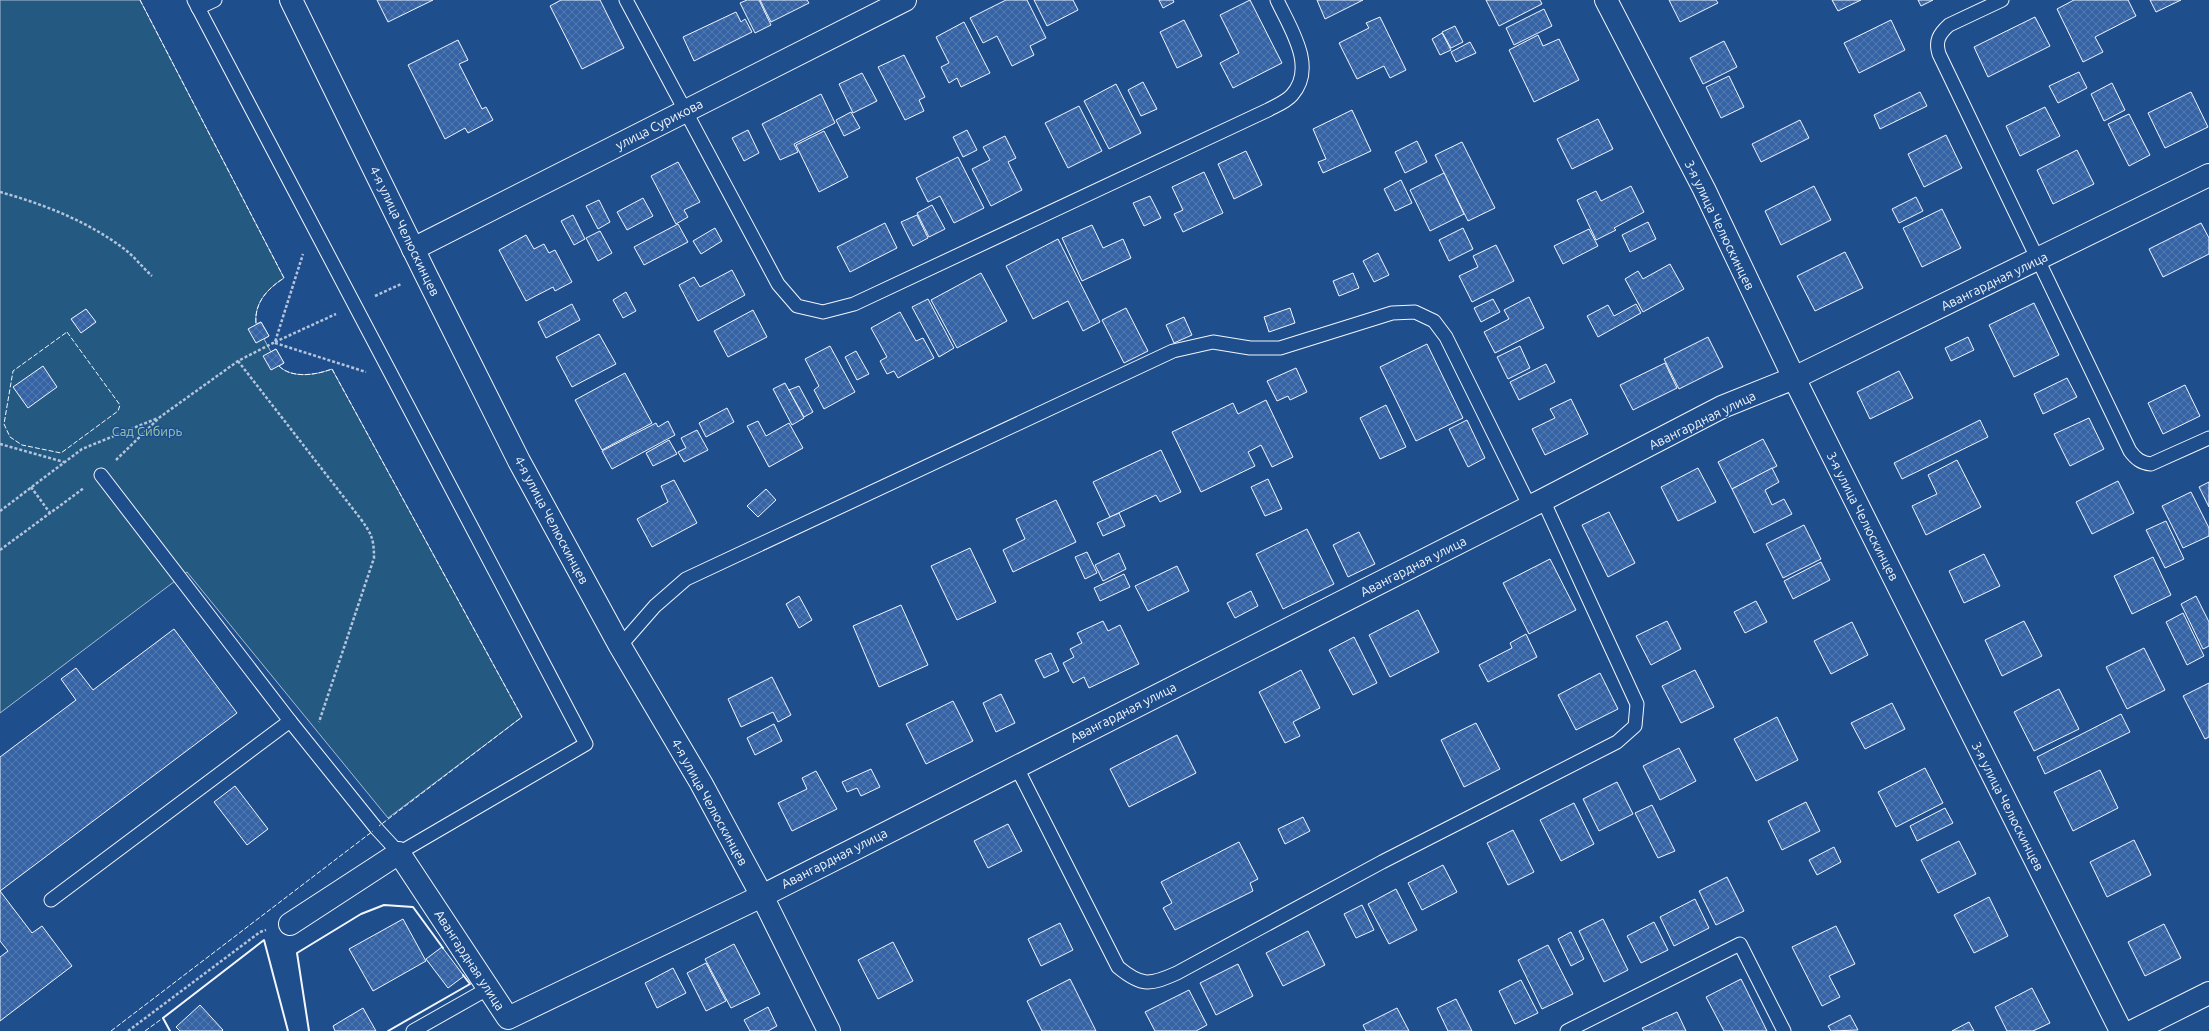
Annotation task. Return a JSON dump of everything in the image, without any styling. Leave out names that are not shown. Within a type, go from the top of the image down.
[{"type":"street","name":"4-я улица Челюскинцев","points":[[291,0],[519,461],[620,646],[701,783],[762,896],[829,1031]]},
{"type":"street","name":"улица Сурикова","points":[[413,249],[905,0]]},
{"type":"street","name":"3-я улица Челюскинцев","points":[[1606,0],[1704,189],[1794,378],[2121,1031]]},
{"type":"street","name":"Авангардная улица","points":[[399,853],[489,988],[511,1024],[1016,766],[1537,504],[1722,408],[1794,378],[2038,260],[2209,175]]},
{"type":"street","points":[[290,924],[399,853]]},
{"type":"street","points":[[2133,1031],[2209,993]]},
{"type":"lane","points":[[101,475],[290,720],[376,828],[399,853],[586,744],[196,4],[215,0]]},
{"type":"lane","points":[[626,0],[778,284],[797,306],[823,312],[854,304],[1268,110],[1291,96],[1303,75],[1299,47],[1277,0]]},
{"type":"lane","points":[[2002,0],[1949,25],[1940,34],[1937,46],[1939,54],[2126,444],[2135,458],[2147,463],[2159,462],[2209,438]]},
{"type":"lane","points":[[620,646],[655,606],[686,579],[1172,351],[1213,342],[1250,348],[1280,348],[1392,313],[1415,312],[1434,321],[1446,337],[1537,504],[1637,704],[1635,726],[1617,742],[1382,862],[1154,984],[1133,979],[1118,967],[1016,766]]},
{"type":"lane","points":[[51,900],[290,720]]},
{"type":"lane","points":[[1567,1031],[1740,944],[1784,1031]]},
{"type":"lane","points":[[413,1031],[489,988]]},
{"type":"path","points":[[0,192],[60,213],[100,232],[124,248],[152,276]]},
{"type":"path","points":[[0,550],[101,475],[160,417],[238,361],[275,342],[313,225]]},
{"type":"path","points":[[275,342],[395,381]]},
{"type":"path","points":[[238,361],[370,531],[374,542],[374,558],[317,726]]},
{"type":"path","points":[[0,511],[82,449],[160,417]]},
{"type":"path","points":[[0,444],[65,462]]},
{"type":"path","points":[[31,488],[50,513]]},
{"type":"path","points":[[128,1031],[260,932],[290,924]]},
{"type":"green space","name":"Сад Сибирь","points":[[0,0],[140,0],[284,278],[267,292],[259,303],[256,324],[261,322],[269,336],[264,339],[271,352],[276,349],[284,363],[279,366],[284,370],[291,373],[304,375],[332,369],[522,717],[388,818],[187,572],[0,713]]},
{"type":"building","points":[[377,0],[433,0],[388,22]]},
{"type":"building","points":[[561,0],[600,0],[624,48],[582,69],[550,6]]},
{"type":"building","points":[[747,0],[759,0],[771,25],[755,33],[740,3]]},
{"type":"building","points":[[760,0],[807,0],[809,3],[771,22]]},
{"type":"building","points":[[1006,0],[1027,0],[1046,38],[1030,46],[1034,55],[1012,66],[997,36],[983,43],[970,18]]},
{"type":"building","points":[[1034,0],[1073,0],[1078,10],[1047,26]]},
{"type":"building","points":[[1159,0],[1173,0],[1174,2],[1163,8]]},
{"type":"building","points":[[1250,0],[1282,63],[1233,88],[1220,63],[1239,53],[1220,15]]},
{"type":"building","points":[[1317,0],[1363,0],[1325,19]]},
{"type":"building","points":[[1486,0],[1540,0],[1542,4],[1499,26]]},
{"type":"building","points":[[1669,0],[1716,0],[1718,3],[1680,22]]},
{"type":"building","points":[[1832,0],[1861,0],[1838,11]]},
{"type":"building","points":[[1918,0],[1933,0],[1921,6]]},
{"type":"building","points":[[2074,0],[2128,0],[2136,16],[2095,37],[2103,52],[2083,62],[2057,9]]},
{"type":"building","points":[[2150,0],[2181,0],[2156,12]]},
{"type":"building","points":[[1544,9],[1552,26],[1514,45],[1506,28]]},
{"type":"building","points":[[736,12],[741,22],[745,19],[752,32],[694,61],[683,37]]},
{"type":"building","points":[[1380,17],[1406,70],[1390,78],[1384,66],[1357,79],[1339,43],[1369,28],[1366,23]]},
{"type":"building","points":[[2035,17],[2050,46],[1988,77],[1974,47]]},
{"type":"building","points":[[1184,20],[1202,56],[1177,68],[1160,32]]},
{"type":"building","points":[[1891,20],[1905,50],[1859,73],[1844,43]]},
{"type":"building","points":[[964,22],[990,73],[961,87],[957,78],[949,83],[941,67],[949,63],[936,37]]},
{"type":"building","points":[[1455,26],[1463,42],[1451,48],[1442,32]]},
{"type":"building","points":[[1442,33],[1451,50],[1440,55],[1432,39]]},
{"type":"building","points":[[1538,35],[1543,46],[1559,39],[1579,80],[1534,102],[1509,50]]},
{"type":"building","points":[[458,40],[468,60],[459,64],[482,109],[486,107],[493,120],[468,133],[465,128],[445,139],[408,65]]},
{"type":"building","points":[[1724,41],[1737,67],[1703,84],[1690,58]]},
{"type":"building","points":[[1470,42],[1476,53],[1456,62],[1451,52]]},
{"type":"building","points":[[904,55],[925,97],[919,100],[924,111],[905,120],[878,67]]},
{"type":"building","points":[[2079,72],[2087,88],[2058,103],[2049,86]]},
{"type":"building","points":[[862,73],[877,101],[853,113],[839,84]]},
{"type":"building","points":[[1729,76],[1744,107],[1721,118],[1706,87]]},
{"type":"building","points":[[1143,82],[1157,109],[1141,116],[1128,90]]},
{"type":"building","points":[[2112,83],[2125,110],[2104,121],[2091,94]]},
{"type":"building","points":[[1116,84],[1141,133],[1109,149],[1084,101]]},
{"type":"building","points":[[1920,92],[1927,106],[1880,129],[1874,115]]},
{"type":"building","points":[[2191,92],[2208,127],[2165,148],[2148,113]]},
{"type":"building","points":[[821,94],[835,123],[794,144],[798,152],[780,160],[762,124]]},
{"type":"building","points":[[1079,106],[1102,151],[1068,168],[1045,123]]},
{"type":"building","points":[[2045,107],[2060,136],[2020,156],[2006,126]]},
{"type":"building","points":[[1352,110],[1371,151],[1323,173],[1318,162],[1326,159],[1313,129]]},
{"type":"building","points":[[851,112],[860,128],[844,136],[836,120]]},
{"type":"building","points":[[2129,114],[2150,155],[2129,166],[2108,124]]},
{"type":"building","points":[[1598,119],[1613,149],[1572,169],[1557,139]]},
{"type":"building","points":[[1800,120],[1809,138],[1761,162],[1752,144]]},
{"type":"building","points":[[748,130],[759,153],[744,161],[732,138]]},
{"type":"building","points":[[967,130],[977,150],[963,157],[953,137]]},
{"type":"building","points":[[824,131],[848,177],[819,192],[796,145]]},
{"type":"building","points":[[1946,135],[1962,168],[1924,187],[1908,154]]},
{"type":"building","points":[[1005,136],[1016,158],[1008,162],[1022,190],[991,206],[972,169],[990,160],[983,147]]},
{"type":"building","points":[[1417,141],[1427,162],[1405,173],[1395,152]]},
{"type":"building","points":[[1462,142],[1495,208],[1468,221],[1435,155]]},
{"type":"building","points":[[2077,150],[2094,184],[2053,204],[2037,170]]},
{"type":"building","points":[[1246,151],[1262,185],[1234,199],[1218,164]]},
{"type":"building","points":[[958,157],[984,208],[954,223],[940,196],[928,202],[916,178]]},
{"type":"building","points":[[678,162],[700,202],[684,210],[688,217],[676,224],[651,176]]},
{"type":"building","points":[[1204,172],[1223,213],[1183,232],[1174,214],[1183,210],[1172,187]]},
{"type":"building","points":[[1444,173],[1464,214],[1430,231],[1410,190]]},
{"type":"building","points":[[1401,180],[1412,203],[1395,211],[1384,189]]},
{"type":"building","points":[[1631,186],[1644,212],[1614,228],[1616,230],[1596,240],[1577,200],[1596,191],[1601,201]]},
{"type":"building","points":[[1814,186],[1831,220],[1781,245],[1765,211]]},
{"type":"building","points":[[1150,196],[1161,218],[1144,226],[1133,203]]},
{"type":"building","points":[[1916,197],[1923,211],[1899,223],[1892,209]]},
{"type":"building","points":[[643,198],[653,216],[627,230],[617,212]]},
{"type":"building","points":[[599,200],[610,222],[598,229],[586,206]]},
{"type":"building","points":[[932,205],[945,229],[929,237],[917,213]]},
{"type":"building","points":[[1942,209],[1961,248],[1922,267],[1903,228]]},
{"type":"building","points":[[573,215],[585,239],[574,245],[561,221]]},
{"type":"building","points":[[917,215],[928,238],[913,246],[901,222]]},
{"type":"building","points":[[1648,222],[1656,239],[1630,252],[1622,235]]},
{"type":"building","points":[[885,223],[897,248],[850,272],[837,247]]},
{"type":"building","points":[[2201,223],[2209,238],[2209,254],[2163,277],[2149,249]]},
{"type":"building","points":[[678,224],[688,242],[644,265],[634,247]]},
{"type":"building","points":[[1092,225],[1103,248],[1123,239],[1131,258],[1082,281],[1062,238]]},
{"type":"building","points":[[715,228],[722,241],[701,254],[693,241]]},
{"type":"building","points":[[1463,228],[1473,249],[1449,261],[1439,240]]},
{"type":"building","points":[[1589,229],[1598,246],[1563,264],[1554,246]]},
{"type":"building","points":[[600,231],[612,253],[598,261],[586,238]]},
{"type":"building","points":[[526,235],[534,249],[544,244],[549,253],[555,250],[572,282],[555,291],[553,287],[526,301],[499,250]]},
{"type":"building","points":[[1058,239],[1100,322],[1083,331],[1068,301],[1033,319],[1006,266]]},
{"type":"building","points":[[1496,245],[1514,281],[1472,302],[1459,276],[1478,267],[1473,256]]},
{"type":"building","points":[[1845,252],[1863,288],[1815,311],[1797,276]]},
{"type":"building","points":[[1378,253],[1389,275],[1374,282],[1363,261]]},
{"type":"building","points":[[1670,264],[1684,289],[1643,312],[1625,279],[1638,271],[1643,279]]},
{"type":"building","points":[[732,270],[745,295],[698,321],[679,285],[694,277],[700,287]]},
{"type":"building","points":[[981,273],[1007,321],[957,348],[931,300]]},
{"type":"building","points":[[1353,273],[1359,288],[1339,296],[1333,281]]},
{"type":"building","points":[[626,292],[636,311],[623,318],[613,300]]},
{"type":"building","points":[[1529,297],[1544,328],[1495,353],[1484,332],[1509,319],[1504,310]]},
{"type":"building","points":[[928,299],[954,348],[939,357],[912,307]]},
{"type":"building","points":[[1493,299],[1500,312],[1481,322],[1474,308]]},
{"type":"building","points":[[2034,303],[2059,355],[2014,377],[1989,325]]},
{"type":"building","points":[[572,304],[580,320],[546,338],[538,322]]},
{"type":"building","points":[[1636,304],[1641,313],[1598,337],[1587,316],[1608,305],[1614,316]]},
{"type":"building","points":[[1126,308],[1148,351],[1124,363],[1102,320]]},
{"type":"building","points":[[1290,308],[1295,323],[1269,332],[1264,317]]},
{"type":"building","points":[[86,309],[96,322],[81,333],[71,319]]},
{"type":"building","points":[[753,310],[767,337],[728,357],[714,331]]},
{"type":"building","points":[[900,312],[916,341],[923,338],[934,358],[898,378],[894,371],[887,374],[880,361],[887,357],[871,328]]},
{"type":"building","points":[[1184,317],[1192,335],[1174,343],[1166,325]]},
{"type":"building","points":[[261,322],[269,336],[256,343],[248,329]]},
{"type":"building","points":[[599,334],[616,364],[572,387],[556,357]]},
{"type":"building","points":[[1708,337],[1723,367],[1679,389],[1664,359]]},
{"type":"building","points":[[1968,337],[1974,350],[1951,361],[1945,348]]},
{"type":"building","points":[[1427,344],[1463,418],[1416,441],[1380,367]]},
{"type":"building","points":[[830,346],[855,392],[824,409],[814,390],[819,386],[805,359]]},
{"type":"building","points":[[1520,346],[1530,368],[1508,379],[1497,357]]},
{"type":"building","points":[[276,349],[284,363],[271,370],[263,356]]},
{"type":"building","points":[[856,351],[869,374],[857,380],[845,357]]},
{"type":"building","points":[[1665,363],[1677,388],[1633,410],[1620,385]]},
{"type":"building","points":[[1546,364],[1555,382],[1519,400],[1510,382]]},
{"type":"building","points":[[43,366],[57,387],[28,408],[13,387]]},
{"type":"building","points":[[1296,368],[1307,392],[1290,400],[1288,396],[1277,401],[1267,381]]},
{"type":"building","points":[[1899,371],[1913,398],[1870,419],[1857,392]]},
{"type":"building","points":[[625,373],[652,423],[602,450],[575,400]]},
{"type":"building","points":[[2067,378],[2077,397],[2043,414],[2034,394]]},
{"type":"building","points":[[785,383],[804,418],[792,425],[773,389]]},
{"type":"building","points":[[2185,385],[2200,416],[2163,434],[2148,403]]},
{"type":"building","points":[[799,386],[813,412],[804,417],[789,390]]},
{"type":"building","points":[[1571,399],[1588,434],[1545,455],[1532,429],[1555,418],[1550,409]]},
{"type":"building","points":[[1266,400],[1293,457],[1272,467],[1261,445],[1248,452],[1255,466],[1201,492],[1172,432],[1233,403],[1238,414]]},
{"type":"building","points":[[1386,405],[1406,447],[1380,459],[1360,418]]},
{"type":"building","points":[[727,408],[734,422],[706,437],[699,423]]},
{"type":"building","points":[[2089,418],[2104,449],[2070,466],[2054,434]]},
{"type":"building","points":[[1467,420],[1485,458],[1468,467],[1449,429]]},
{"type":"building","points":[[1980,420],[1988,437],[1902,479],[1894,463]]},
{"type":"building","points":[[668,421],[675,435],[612,469],[602,451],[656,423],[658,427]]},
{"type":"building","points":[[758,421],[766,436],[789,423],[803,448],[769,467],[747,426]]},
{"type":"building","points":[[697,430],[708,450],[684,462],[678,452],[686,448],[681,438]]},
{"type":"building","points":[[1763,439],[1777,466],[1732,489],[1718,462]]},
{"type":"building","points":[[669,440],[677,454],[653,466],[646,453]]},
{"type":"building","points":[[1161,450],[1181,492],[1160,502],[1156,495],[1110,517],[1093,482]]},
{"type":"building","points":[[1957,460],[1981,507],[1926,535],[1912,506],[1937,494],[1928,475]]},
{"type":"building","points":[[1698,468],[1716,502],[1678,521],[1661,487]]},
{"type":"building","points":[[1772,468],[1779,482],[1765,490],[1772,505],[1784,499],[1792,514],[1754,533],[1732,489]]},
{"type":"building","points":[[1268,479],[1282,509],[1265,516],[1251,487]]},
{"type":"building","points":[[674,480],[697,523],[652,547],[637,519],[668,502],[661,486]]},
{"type":"building","points":[[2118,481],[2134,513],[2092,534],[2076,502]]},
{"type":"building","points":[[2209,482],[2209,507],[2199,487]]},
{"type":"building","points":[[766,489],[776,500],[758,517],[747,506]]},
{"type":"building","points":[[2191,492],[2209,528],[2209,536],[2183,548],[2162,506]]},
{"type":"building","points":[[1056,500],[1076,542],[1013,572],[1003,550],[1025,539],[1016,519]]},
{"type":"building","points":[[1609,512],[1635,563],[1608,577],[1582,525]]},
{"type":"building","points":[[1119,513],[1125,526],[1103,536],[1097,523]]},
{"type":"building","points":[[2166,521],[2184,559],[2165,568],[2146,530]]},
{"type":"building","points":[[1804,525],[1821,559],[1783,578],[1766,544]]},
{"type":"building","points":[[1307,529],[1334,584],[1283,609],[1256,554]]},
{"type":"building","points":[[1359,532],[1375,564],[1348,577],[1333,545]]},
{"type":"building","points":[[970,548],[996,602],[957,620],[931,566]]},
{"type":"building","points":[[1087,552],[1097,573],[1085,579],[1075,557]]},
{"type":"building","points":[[1119,553],[1126,569],[1103,581],[1095,565]]},
{"type":"building","points":[[1984,554],[2000,586],[1964,603],[1949,571]]},
{"type":"building","points":[[2153,557],[2171,595],[2132,614],[2114,576]]},
{"type":"building","points":[[1550,559],[1576,610],[1529,634],[1503,583]]},
{"type":"building","points":[[1821,562],[1830,580],[1793,599],[1784,581]]},
{"type":"building","points":[[1177,566],[1189,591],[1148,611],[1135,586]]},
{"type":"building","points":[[1124,574],[1130,587],[1100,601],[1094,588]]},
{"type":"building","points":[[1251,591],[1258,606],[1235,618],[1227,603]]},
{"type":"building","points":[[799,596],[812,620],[799,628],[786,604]]},
{"type":"building","points":[[2196,596],[2209,622],[2209,646],[2203,649],[2181,604]]},
{"type":"building","points":[[1756,601],[1767,622],[1745,633],[1734,612]]},
{"type":"building","points":[[901,605],[928,665],[879,687],[853,626]]},
{"type":"building","points":[[1418,610],[1439,652],[1390,677],[1369,635]]},
{"type":"building","points":[[2183,613],[2204,656],[2187,665],[2166,622]]},
{"type":"building","points":[[1103,621],[1108,631],[1120,625],[1139,664],[1089,688],[1084,677],[1073,683],[1063,663],[1074,657],[1070,649],[1082,643],[1077,633]]},
{"type":"building","points":[[1667,621],[1681,649],[1651,665],[1636,636]]},
{"type":"building","points":[[2024,621],[2042,656],[2002,676],[1985,640]]},
{"type":"building","points":[[1852,622],[1868,655],[1831,674],[1814,641]]},
{"type":"building","points":[[174,629],[237,713],[0,891],[0,757],[76,700],[61,679],[76,668],[93,690]]},
{"type":"building","points":[[1526,634],[1537,657],[1488,682],[1479,665],[1512,648],[1510,643]]},
{"type":"building","points":[[1354,637],[1377,683],[1353,695],[1329,650]]},
{"type":"building","points":[[2144,648],[2165,690],[2127,709],[2106,667]]},
{"type":"building","points":[[1051,653],[1059,671],[1044,678],[1035,660]]},
{"type":"building","points":[[1301,670],[1320,708],[1293,722],[1300,736],[1285,743],[1259,692]]},
{"type":"building","points":[[1695,670],[1714,707],[1681,723],[1662,686]]},
{"type":"building","points":[[1600,673],[1618,709],[1576,730],[1558,695]]},
{"type":"building","points":[[772,677],[791,715],[778,722],[773,712],[741,727],[728,699]]},
{"type":"building","points":[[2209,683],[2209,737],[2205,739],[2183,696]]},
{"type":"building","points":[[2059,689],[2079,729],[2034,751],[2014,712]]},
{"type":"building","points":[[1001,694],[1015,723],[996,732],[983,703]]},
{"type":"building","points":[[953,701],[973,741],[926,764],[906,724]]},
{"type":"building","points":[[1892,703],[1905,729],[1865,749],[1851,723]]},
{"type":"building","points":[[2121,714],[2130,732],[2045,774],[2037,757]]},
{"type":"building","points":[[1777,717],[1798,760],[1756,781],[1734,739]]},
{"type":"building","points":[[1476,723],[1500,769],[1464,787],[1441,740]]},
{"type":"building","points":[[774,724],[782,741],[755,755],[747,738]]},
{"type":"building","points":[[1177,735],[1196,773],[1129,807],[1110,769]]},
{"type":"building","points":[[1679,748],[1696,781],[1660,800],[1643,766]]},
{"type":"building","points":[[1925,768],[1943,803],[1896,827],[1878,792]]},
{"type":"building","points":[[871,769],[880,787],[861,796],[857,788],[847,792],[842,782]]},
{"type":"building","points":[[2100,770],[2118,808],[2073,831],[2054,792]]},
{"type":"building","points":[[816,771],[837,809],[792,831],[778,803],[807,789],[802,778]]},
{"type":"building","points":[[1617,782],[1633,814],[1599,831],[1583,799]]},
{"type":"building","points":[[235,786],[268,829],[247,845],[214,802]]},
{"type":"building","points":[[1806,802],[1820,831],[1782,850],[1768,821]]},
{"type":"building","points":[[1574,803],[1594,844],[1561,861],[1540,820]]},
{"type":"building","points":[[1652,805],[1675,851],[1658,858],[1635,813]]},
{"type":"building","points":[[1945,808],[1953,823],[1917,841],[1910,826]]},
{"type":"building","points":[[1303,817],[1310,831],[1285,844],[1278,829]]},
{"type":"building","points":[[1008,824],[1022,851],[988,868],[974,841]]},
{"type":"building","points":[[1513,830],[1534,872],[1508,885],[1487,843]]},
{"type":"building","points":[[2134,840],[2151,875],[2107,897],[2090,862]]},
{"type":"building","points":[[1959,841],[1976,874],[1938,893],[1921,860]]},
{"type":"building","points":[[1239,842],[1258,879],[1250,883],[1253,891],[1175,930],[1163,908],[1172,903],[1161,882]]},
{"type":"building","points":[[1834,847],[1841,862],[1817,875],[1809,860]]},
{"type":"building","points":[[1443,865],[1457,892],[1422,910],[1408,883]]},
{"type":"building","points":[[1727,877],[1744,911],[1716,925],[1699,891]]},
{"type":"building","points":[[1396,889],[1417,930],[1389,944],[1368,904]]},
{"type":"building","points":[[0,891],[32,933],[42,926],[72,966],[0,1021],[0,957],[8,951],[0,941]]},
{"type":"building","points":[[1989,897],[2008,936],[1974,953],[1954,915]]},
{"type":"building","points":[[1695,899],[1709,928],[1674,946],[1660,917]]},
{"type":"building","points":[[1362,905],[1374,930],[1356,938],[1344,914]]},
{"type":"building","points":[[403,919],[426,961],[373,991],[349,949]]},
{"type":"building","points":[[1603,919],[1628,970],[1604,982],[1579,931]]},
{"type":"building","points":[[1654,922],[1668,950],[1641,963],[1627,936]]},
{"type":"building","points":[[1060,923],[1073,950],[1041,966],[1028,939]]},
{"type":"building","points":[[2164,924],[2181,958],[2145,976],[2128,942]]},
{"type":"building","points":[[1836,926],[1855,964],[1829,976],[1840,997],[1822,1006],[1792,947]]},
{"type":"building","points":[[1308,931],[1325,965],[1283,986],[1266,953]]},
{"type":"building","points":[[1571,932],[1584,959],[1571,966],[1558,939]]},
{"type":"building","points":[[893,942],[913,981],[878,999],[858,960]]},
{"type":"building","points":[[734,944],[760,994],[731,1008],[705,959]]},
{"type":"building","points":[[1548,945],[1573,994],[1542,1009],[1518,960]]},
{"type":"building","points":[[442,947],[464,976],[448,988],[426,959]]},
{"type":"building","points":[[706,963],[726,1001],[706,1011],[687,973]]},
{"type":"building","points":[[1238,964],[1253,996],[1216,1015],[1200,983]]},
{"type":"building","points":[[673,968],[686,993],[657,1008],[645,983]]},
{"type":"building","points":[[1070,979],[1096,1031],[1042,1031],[1027,1001]]},
{"type":"building","points":[[1741,979],[1767,1031],[1724,1031],[1706,997]]},
{"type":"building","points":[[1521,980],[1538,1013],[1515,1024],[1499,991]]},
{"type":"building","points":[[2032,988],[2050,1023],[2033,1031],[2007,1031],[1995,1007]]},
{"type":"building","points":[[1189,990],[1207,1025],[1196,1031],[1155,1031],[1145,1012]]},
{"type":"building","points":[[1456,999],[1472,1031],[1448,1031],[1437,1008]]},
{"type":"building","points":[[200,1005],[223,1030],[222,1031],[180,1031],[176,1027]]},
{"type":"building","points":[[768,1007],[777,1026],[768,1031],[750,1031],[744,1020]]},
{"type":"building","points":[[363,1008],[376,1031],[335,1031],[333,1026]]},
{"type":"building","points":[[1397,1008],[1409,1031],[1366,1031],[1363,1025]]},
{"type":"building","points":[[1677,1012],[1686,1031],[1644,1031],[1642,1028]]},
{"type":"building","points":[[1850,1015],[1858,1030],[1831,1031],[1828,1026]]},
{"type":"building","points":[[1969,1022],[1974,1031],[1952,1031]]},
{"type":"fence","points":[[140,0],[284,278],[272,287],[259,303],[256,324]]},
{"type":"fence","points":[[67,332],[120,405],[118,411],[61,453],[22,445],[10,437],[4,424],[13,371],[67,332]]},
{"type":"fence","points":[[279,366],[291,373],[304,375],[332,369],[522,717],[379,826]]},
{"type":"fence","points":[[111,1031],[373,831]]},
{"type":"fence","points":[[145,1031],[163,1018]]},
{"type":"wall","points":[[309,1031],[297,953],[361,914],[384,905],[413,907],[443,948]]},
{"type":"wall","points":[[170,1031],[163,1018],[264,940],[288,1031]]},
{"type":"wall","points":[[388,1031],[470,984],[463,975]]}]
